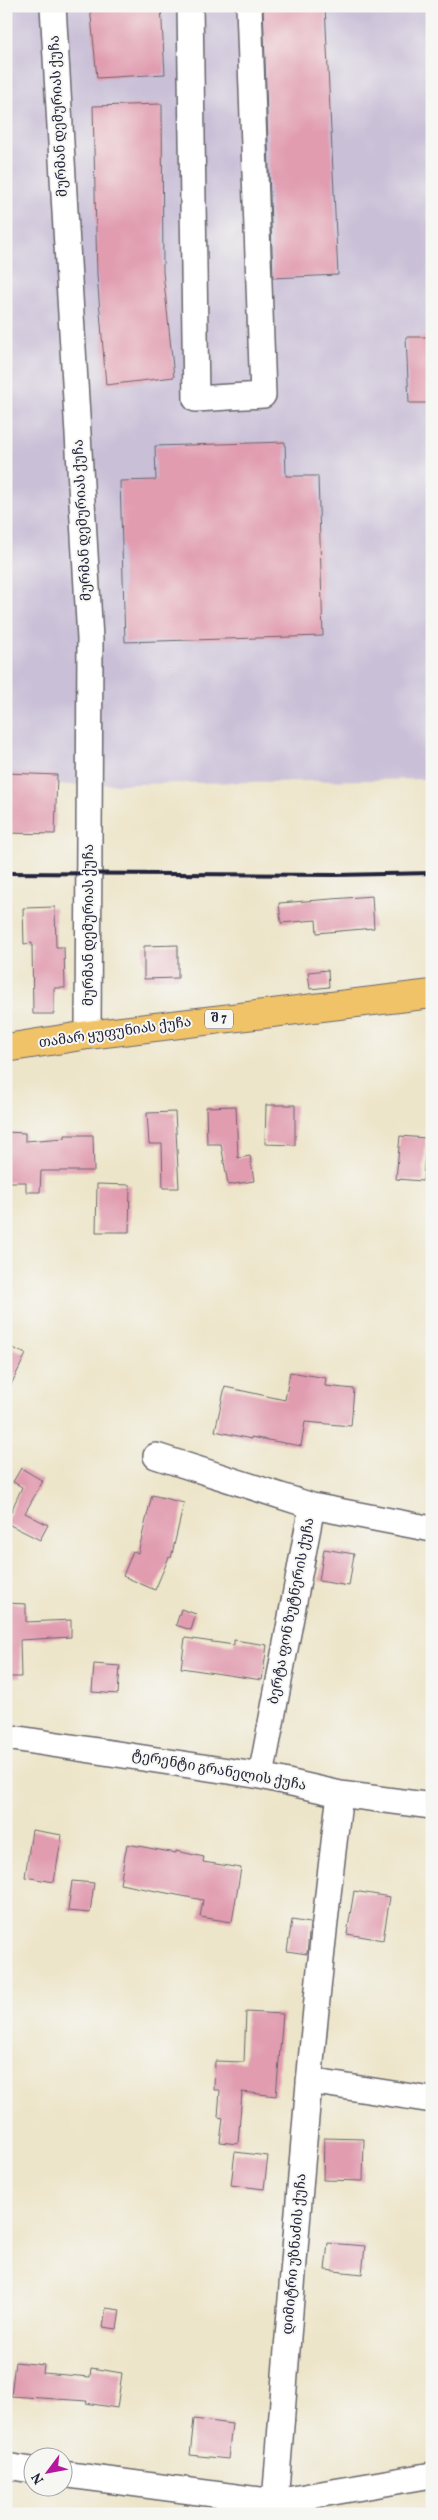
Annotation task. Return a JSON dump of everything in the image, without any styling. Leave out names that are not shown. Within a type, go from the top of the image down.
[{"type":"main road","name":"თამარ ყუფუნიას ქუჩა","points":[[6,1048],[88,1035],[432,994]]},
{"type":"street","name":"მურმან დემურიას ქუჩა","points":[[53,6],[90,639],[88,1035]]},
{"type":"street","points":[[190,6],[196,399],[263,395],[249,6]]},
{"type":"street","points":[[156,1456],[312,1506]]},
{"type":"street","name":"ბერტა ფონ ზუტნერის ქუჩა","points":[[261,1776],[312,1506],[432,1529]]},
{"type":"street","name":"ტერენტი გრანელის ქუჩა","points":[[6,1737],[261,1776],[340,1794],[432,1806]]},
{"type":"street","name":"დიმიტრი უზნაძის ქუჩა","points":[[275,2502],[326,1903],[340,1794]]},
{"type":"street","points":[[310,2081],[432,2100]]},
{"type":"street","points":[[6,2466],[22,2468]]},
{"type":"street","points":[[72,2475],[275,2502],[432,2475]]},
{"type":"shaded area","points":[[6,6],[432,6],[432,779],[6,786]]},
{"type":"building","points":[[90,6],[161,6],[165,74],[97,78]]},
{"type":"building","points":[[263,6],[325,6],[338,275],[273,278]]},
{"type":"building","points":[[162,104],[163,272],[174,377],[106,385],[97,275],[93,106]]},
{"type":"building","points":[[406,337],[432,337],[432,403],[409,403]]},
{"type":"building","points":[[285,442],[286,476],[318,476],[323,636],[125,642],[120,481],[156,480],[155,446]]},
{"type":"building","points":[[6,773],[57,775],[55,834],[6,833]]},
{"type":"building","points":[[372,896],[374,928],[317,933],[316,920],[281,923],[279,903]]},
{"type":"building","points":[[55,907],[56,947],[64,947],[65,988],[54,988],[54,1014],[33,1014],[32,943],[24,944],[23,908]]},
{"type":"building","points":[[178,945],[178,978],[144,979],[144,946]]},
{"type":"building","points":[[328,970],[329,987],[310,989],[308,972]]},
{"type":"building","points":[[266,1105],[295,1105],[295,1145],[265,1144]]},
{"type":"building","points":[[236,1106],[238,1158],[250,1156],[254,1181],[228,1185],[221,1144],[207,1144],[206,1107]]},
{"type":"building","points":[[175,1112],[179,1188],[163,1188],[162,1144],[149,1144],[147,1113]]},
{"type":"building","points":[[6,1132],[25,1133],[25,1141],[65,1138],[65,1135],[93,1135],[94,1171],[41,1171],[40,1192],[26,1192],[26,1182],[6,1182]]},
{"type":"building","points":[[400,1136],[426,1138],[423,1181],[396,1179]]},
{"type":"building","points":[[97,1184],[130,1185],[129,1232],[96,1232]]},
{"type":"building","points":[[6,1345],[26,1354],[6,1395]]},
{"type":"building","points":[[290,1372],[326,1378],[325,1386],[354,1389],[351,1426],[305,1422],[301,1446],[251,1437],[251,1439],[215,1431],[225,1387],[285,1400]]},
{"type":"building","points":[[21,1468],[43,1481],[25,1513],[48,1525],[40,1540],[6,1523],[22,1487],[13,1482]]},
{"type":"building","points":[[152,1495],[184,1503],[171,1558],[169,1557],[155,1590],[123,1576],[133,1551],[138,1553]]},
{"type":"building","points":[[324,1549],[354,1554],[349,1586],[319,1581]]},
{"type":"building","points":[[6,1603],[26,1604],[26,1622],[71,1620],[71,1637],[20,1640],[21,1677],[6,1677]]},
{"type":"building","points":[[181,1609],[196,1614],[191,1630],[176,1625]]},
{"type":"building","points":[[185,1638],[234,1645],[234,1640],[267,1645],[262,1680],[181,1668]]},
{"type":"building","points":[[94,1664],[120,1666],[118,1694],[92,1692]]},
{"type":"building","points":[[32,1830],[62,1835],[54,1882],[25,1877]]},
{"type":"building","points":[[127,1844],[176,1853],[176,1851],[204,1857],[203,1862],[241,1868],[232,1922],[200,1917],[203,1900],[120,1884]]},
{"type":"building","points":[[72,1881],[94,1883],[90,1913],[68,1911]]},
{"type":"building","points":[[354,1891],[390,1897],[383,1940],[347,1934]]},
{"type":"building","points":[[292,1920],[310,1923],[307,1954],[287,1951]]},
{"type":"building","points":[[246,2012],[283,2014],[276,2096],[242,2092],[238,2144],[220,2142],[223,2118],[218,2117],[220,2090],[214,2090],[215,2061],[244,2062]]},
{"type":"building","points":[[324,2138],[364,2139],[363,2181],[323,2180]]},
{"type":"building","points":[[235,2152],[268,2156],[264,2189],[231,2185]]},
{"type":"building","points":[[328,2243],[365,2246],[362,2274],[325,2270]]},
{"type":"building","points":[[106,2308],[120,2310],[117,2329],[103,2327]]},
{"type":"building","points":[[15,2362],[44,2365],[43,2373],[90,2377],[91,2368],[122,2373],[117,2408],[86,2403],[87,2401],[11,2396]]},
{"type":"building","points":[[194,2419],[232,2424],[228,2459],[190,2455]]},
{"type":"railway","points":[[6,873],[337,875],[432,873]]}]
